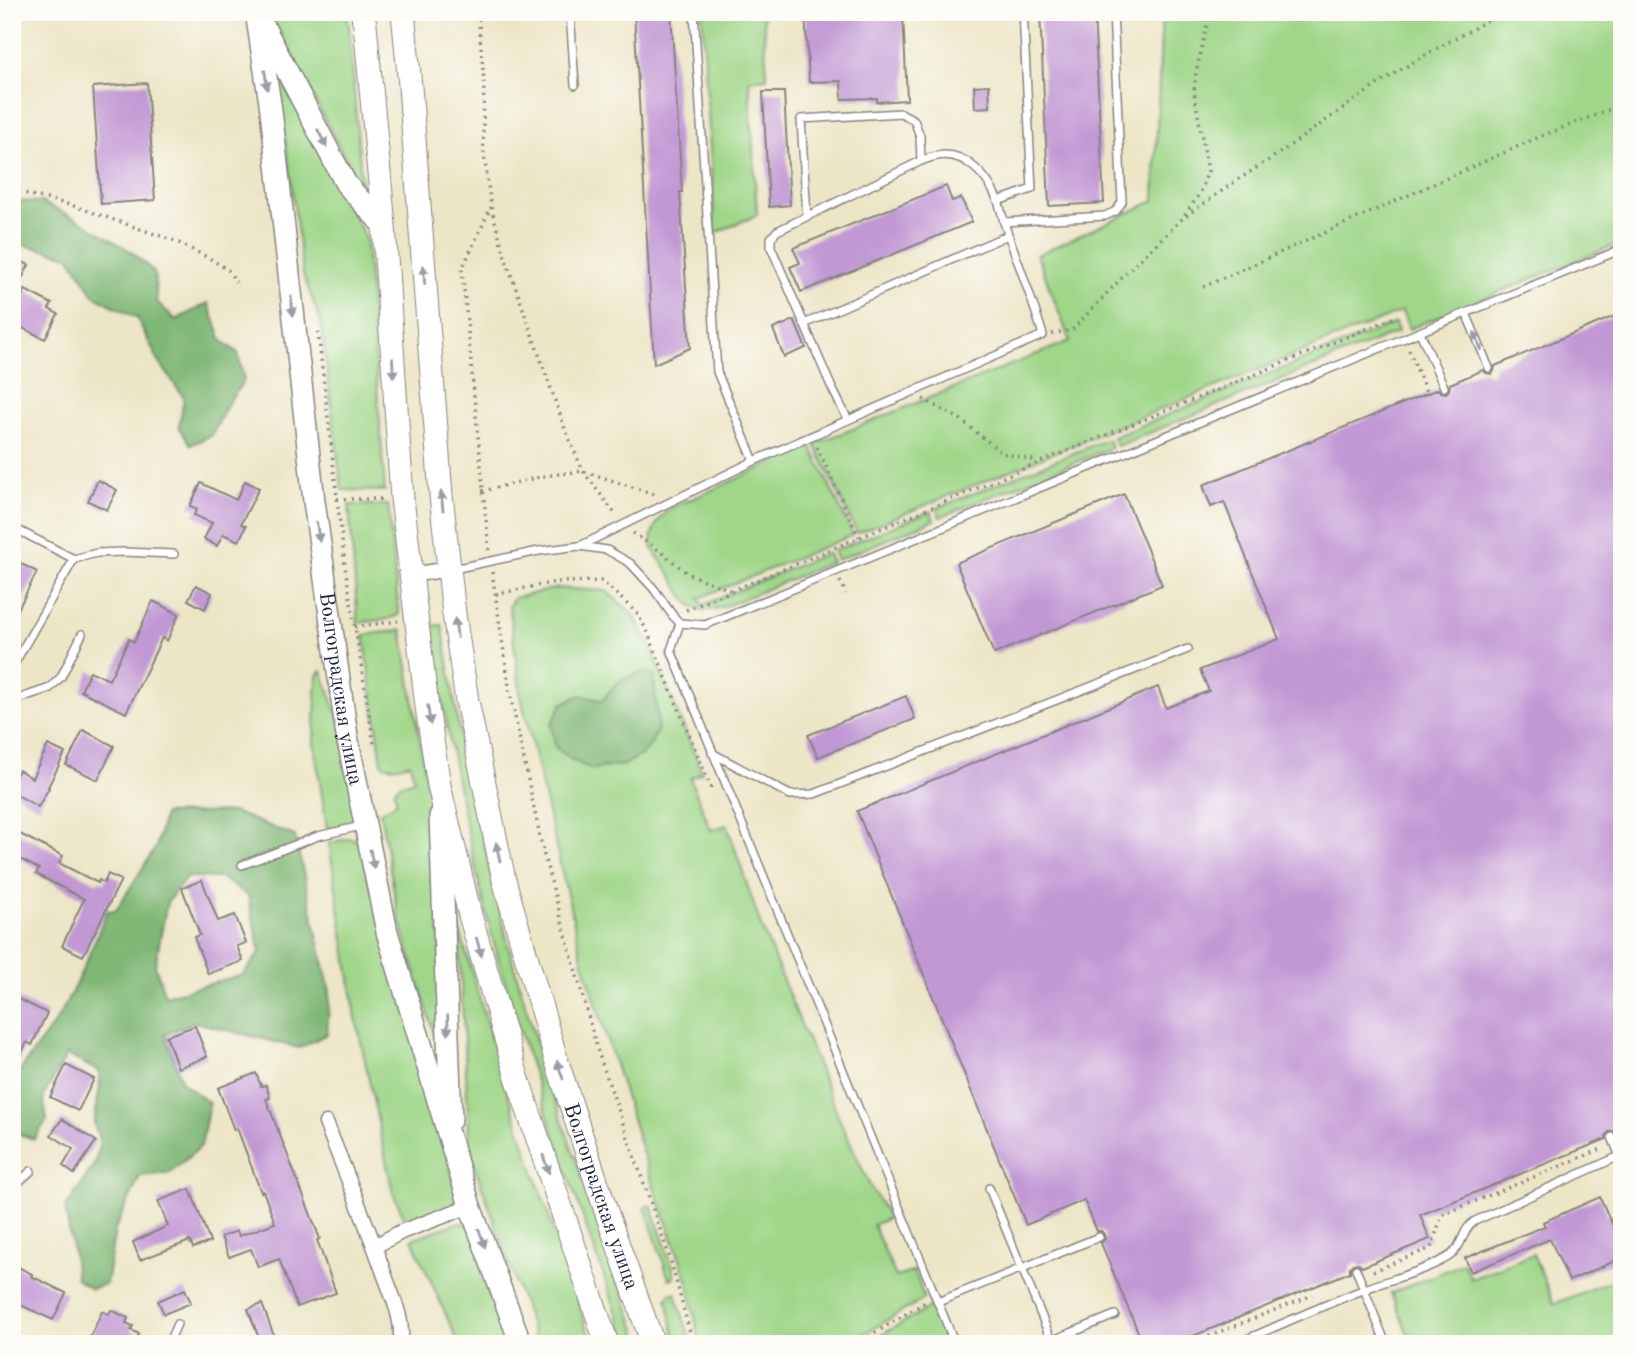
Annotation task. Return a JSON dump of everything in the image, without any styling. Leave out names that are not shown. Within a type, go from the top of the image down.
[{"type":"main road","points":[[256,12],[346,184],[384,226]]},
{"type":"main road","name":"Волгоградская улица","points":[[256,12],[271,110],[314,501],[347,736],[387,932],[470,1206],[521,1344]]},
{"type":"main road","name":"Волгоградская улица","points":[[362,12],[384,226],[398,453],[427,707],[439,786],[470,915],[517,1077],[607,1344]]},
{"type":"main road","name":"Волгоградская улица","points":[[410,15],[437,447],[449,569],[467,701],[504,880],[556,1059],[653,1344]]},
{"type":"main road","points":[[439,786],[453,1150]]},
{"type":"street","points":[[411,575],[449,569]]},
{"type":"street","points":[[326,1124],[375,1246],[398,1314],[400,1344]]},
{"type":"street","points":[[375,1246],[470,1206]]},
{"type":"lane","points":[[570,12],[575,85]]},
{"type":"lane","points":[[694,12],[717,372],[754,461]]},
{"type":"lane","points":[[998,201],[1032,189],[1023,12]]},
{"type":"lane","points":[[1004,222],[1105,216],[1116,211],[1122,202],[1114,12]]},
{"type":"lane","points":[[807,216],[801,119],[901,113],[914,120],[920,136],[921,161]]},
{"type":"lane","points":[[579,546],[754,461],[1043,335],[998,201],[990,185],[975,167],[959,157],[939,155],[921,161],[777,231],[771,238],[771,247],[831,387],[848,420]]},
{"type":"lane","points":[[804,324],[1008,235]]},
{"type":"lane","points":[[449,569],[579,546],[607,550],[631,563],[680,623],[705,625],[1622,249]]},
{"type":"lane","points":[[1466,313],[1489,368]]},
{"type":"lane","points":[[1420,332],[1444,387]]},
{"type":"lane","points":[[12,527],[74,559],[97,553],[174,554]]},
{"type":"lane","points":[[12,670],[74,559]]},
{"type":"lane","points":[[680,623],[671,650],[955,1344]]},
{"type":"lane","points":[[12,701],[50,688],[61,677],[82,634]]},
{"type":"lane","points":[[712,753],[790,795],[814,794],[1188,649]]},
{"type":"lane","points":[[242,865],[318,836],[365,825]]},
{"type":"lane","points":[[1236,1344],[1451,1255],[1465,1230],[1475,1221],[1621,1157],[1613,1140]]},
{"type":"lane","points":[[12,1188],[31,1171]]},
{"type":"lane","points":[[989,1188],[1052,1342],[1115,1315]]},
{"type":"lane","points":[[938,1302],[1099,1237]]},
{"type":"lane","points":[[1357,1273],[1386,1344]]},
{"type":"lane","points":[[167,1344],[177,1324]]},
{"type":"path","points":[[478,12],[484,82],[484,154],[491,207],[505,257],[565,429],[583,471],[623,525],[635,535],[659,550],[688,574],[730,590]]},
{"type":"path","points":[[1184,218],[1200,193],[1208,171],[1194,92],[1210,12]]},
{"type":"path","points":[[1043,335],[1072,330],[1136,263],[1184,218],[1381,82],[1503,12]]},
{"type":"path","points":[[1203,287],[1539,137],[1622,105]]},
{"type":"path","points":[[12,190],[74,206],[175,241],[228,270],[236,282]]},
{"type":"path","points":[[491,207],[462,269],[482,491],[510,693],[544,856],[598,1052],[670,1258],[693,1344]]},
{"type":"path","points":[[673,616],[730,590],[1396,317]]},
{"type":"path","points":[[318,332],[345,566],[374,744]]},
{"type":"path","points":[[1409,350],[1427,394]]},
{"type":"path","points":[[911,393],[960,419],[1003,453],[1040,462]]},
{"type":"path","points":[[812,436],[859,537]]},
{"type":"path","points":[[482,491],[544,476],[583,471],[672,500]]},
{"type":"path","points":[[337,499],[383,499]]},
{"type":"path","points":[[496,594],[556,582],[602,582],[611,589],[637,613],[647,631],[713,793]]},
{"type":"path","points":[[355,627],[398,621]]},
{"type":"path","points":[[1357,1273],[1431,1248],[1442,1215],[1613,1140]]},
{"type":"path","points":[[1189,1344],[1322,1291]]},
{"type":"path","points":[[857,1344],[926,1301],[938,1302]]},
{"type":"green space","points":[[269,12],[346,12],[362,191]]},
{"type":"green space","points":[[702,12],[763,12],[767,78],[749,80],[757,215],[715,233]]},
{"type":"green space","points":[[1162,12],[1622,12],[1622,242],[1409,329],[1402,311],[857,533],[815,444],[1070,341],[1037,255],[1154,201]]},
{"type":"green space","points":[[276,68],[366,239],[385,491],[342,490],[321,323],[303,274]]},
{"type":"green space","points":[[12,201],[41,202],[79,220],[132,252],[154,272],[157,302],[176,320],[208,303],[222,341],[238,353],[244,380],[228,403],[212,435],[191,445],[179,427],[184,398],[158,360],[137,318],[95,296],[69,256],[12,242]]},
{"type":"green space","points":[[1395,323],[1398,332],[1117,446],[1113,437]]},
{"type":"green space","points":[[1108,439],[1111,448],[940,517],[937,508]]},
{"type":"green space","points":[[811,446],[853,535],[699,598],[703,605],[827,553],[832,562],[716,609],[700,609],[688,603],[654,551],[652,539],[658,521],[671,508]]},
{"type":"green space","points":[[349,505],[388,505],[399,615],[358,623]]},
{"type":"green space","points":[[930,511],[934,520],[837,560],[833,551]]},
{"type":"green space","points":[[558,588],[606,591],[633,614],[649,643],[702,772],[690,778],[711,830],[727,825],[761,926],[841,1123],[870,1186],[889,1218],[873,1225],[896,1277],[915,1271],[924,1299],[846,1344],[700,1344],[688,1282],[649,1173],[583,962],[521,697],[509,606],[514,598]]},
{"type":"green space","points":[[442,625],[459,728],[510,952],[544,1069],[641,1344],[628,1344],[544,1104],[498,958],[468,835],[437,668],[430,626]]},
{"type":"green space","points":[[402,630],[435,835],[447,1076],[398,914],[380,812],[397,801],[394,791],[399,785],[414,780],[410,763],[392,767],[382,763],[364,635]]},
{"type":"green space","points":[[322,671],[340,722],[356,813],[352,822],[335,828],[327,828],[314,743],[317,675]]},
{"type":"green space","points":[[643,672],[654,676],[658,729],[650,746],[641,755],[624,765],[591,769],[556,748],[551,725],[562,704],[580,695],[604,699],[620,681]]},
{"type":"green space","points":[[233,812],[295,836],[330,992],[327,1034],[299,1048],[195,1022],[165,1034],[182,1082],[209,1103],[201,1146],[170,1173],[140,1176],[115,1229],[106,1284],[91,1289],[76,1279],[65,1209],[95,1163],[100,1142],[94,1124],[100,1086],[99,1071],[67,1055],[43,1097],[47,1120],[34,1139],[16,1133],[12,1091],[23,1067],[67,1002],[107,911],[116,910],[156,847],[164,814]],"holes":[[[187,877],[221,878],[248,896],[260,952],[243,975],[165,996],[155,965],[167,902]]]},
{"type":"green space","points":[[351,838],[360,842],[460,1202],[408,1225],[393,1193],[356,1018],[329,843]]},
{"type":"green space","points":[[458,924],[504,1083],[592,1344],[537,1344],[470,1152]]},
{"type":"green space","points":[[651,1205],[674,1271],[674,1278],[669,1279],[645,1207]]},
{"type":"green space","points":[[464,1223],[473,1229],[514,1344],[459,1344],[412,1239]]},
{"type":"green space","points":[[1533,1254],[1554,1304],[1622,1276],[1622,1344],[1412,1344],[1391,1293],[1464,1263],[1471,1279]]},
{"type":"green space","points":[[675,1293],[692,1344],[676,1344],[667,1298]]},
{"type":"green space","points":[[932,1306],[948,1344],[865,1344]]},
{"type":"building","points":[[634,12],[671,12],[682,192],[690,348],[654,364]]},
{"type":"building","points":[[805,12],[903,12],[907,100],[877,102],[877,98],[842,99],[841,81],[809,82]]},
{"type":"building","points":[[1040,12],[1094,12],[1104,203],[1049,206]]},
{"type":"building","points":[[147,83],[155,200],[101,204],[93,87]]},
{"type":"building","points":[[989,85],[990,107],[975,108],[974,86]]},
{"type":"building","points":[[763,92],[784,92],[790,205],[769,207]]},
{"type":"building","points":[[946,186],[952,201],[961,198],[972,222],[801,292],[790,267],[800,263],[793,248]]},
{"type":"building","points":[[12,257],[29,265],[12,298]]},
{"type":"building","points":[[25,290],[52,304],[49,309],[58,314],[45,339],[12,323],[12,314]]},
{"type":"building","points":[[1622,313],[1622,1133],[1618,1135],[1613,1131],[1609,1132],[1606,1139],[1420,1215],[1430,1239],[1362,1267],[1358,1263],[1353,1264],[1350,1272],[1174,1344],[1143,1344],[1101,1243],[1105,1239],[1104,1234],[1097,1231],[1084,1200],[1026,1225],[857,811],[1158,687],[1166,708],[1209,691],[1200,670],[1279,639],[1224,502],[1211,507],[1203,485],[1438,389],[1446,393],[1450,384],[1483,370],[1491,374],[1495,366]]},
{"type":"building","points":[[794,320],[806,348],[784,357],[773,329]]},
{"type":"building","points":[[98,480],[117,490],[107,510],[88,501]]},
{"type":"building","points":[[245,481],[259,488],[241,524],[246,526],[239,541],[223,534],[217,546],[204,539],[212,523],[194,515],[197,509],[190,506],[201,483],[236,500]]},
{"type":"building","points":[[1124,494],[1162,585],[994,654],[956,563]]},
{"type":"building","points":[[12,559],[37,572],[12,621]]},
{"type":"building","points":[[196,585],[212,593],[205,609],[188,600]]},
{"type":"building","points":[[153,601],[179,614],[167,641],[162,638],[126,713],[81,691],[90,671],[109,680],[129,639],[134,642]]},
{"type":"building","points":[[906,696],[915,719],[818,757],[808,735]]},
{"type":"building","points":[[83,730],[114,746],[98,780],[66,765]]},
{"type":"building","points":[[48,745],[65,753],[38,807],[12,792],[12,781],[19,770],[32,778]]},
{"type":"building","points":[[12,830],[63,856],[59,863],[98,883],[99,880],[104,883],[108,874],[121,880],[83,956],[62,946],[84,899],[36,874],[39,869],[12,855]]},
{"type":"building","points":[[202,880],[218,921],[235,915],[246,943],[237,946],[243,961],[208,974],[194,937],[200,935],[182,888]]},
{"type":"building","points":[[12,996],[47,1013],[32,1045],[27,1042],[12,1073]]},
{"type":"building","points":[[195,1026],[207,1057],[178,1068],[166,1036]]},
{"type":"building","points":[[66,1065],[94,1079],[78,1111],[50,1097]]},
{"type":"building","points":[[256,1073],[261,1086],[266,1085],[270,1098],[266,1099],[320,1239],[317,1240],[336,1293],[297,1307],[279,1259],[258,1267],[251,1249],[229,1257],[221,1237],[237,1231],[239,1236],[275,1223],[218,1088]]},
{"type":"building","points":[[62,1119],[96,1141],[74,1174],[63,1166],[73,1149],[51,1135]]},
{"type":"building","points":[[190,1189],[210,1242],[193,1248],[190,1241],[140,1260],[133,1242],[168,1226],[158,1201]]},
{"type":"building","points":[[1600,1197],[1622,1247],[1622,1258],[1569,1281],[1550,1239],[1471,1272],[1465,1258],[1545,1226],[1543,1222]]},
{"type":"building","points":[[12,1264],[66,1293],[53,1320],[12,1301]]},
{"type":"building","points":[[185,1289],[191,1303],[164,1314],[158,1301]]},
{"type":"building","points":[[262,1304],[274,1336],[260,1341],[248,1309]]},
{"type":"building","points":[[111,1310],[128,1318],[126,1323],[133,1326],[131,1330],[139,1334],[134,1344],[87,1344],[102,1311],[109,1314]]}]
